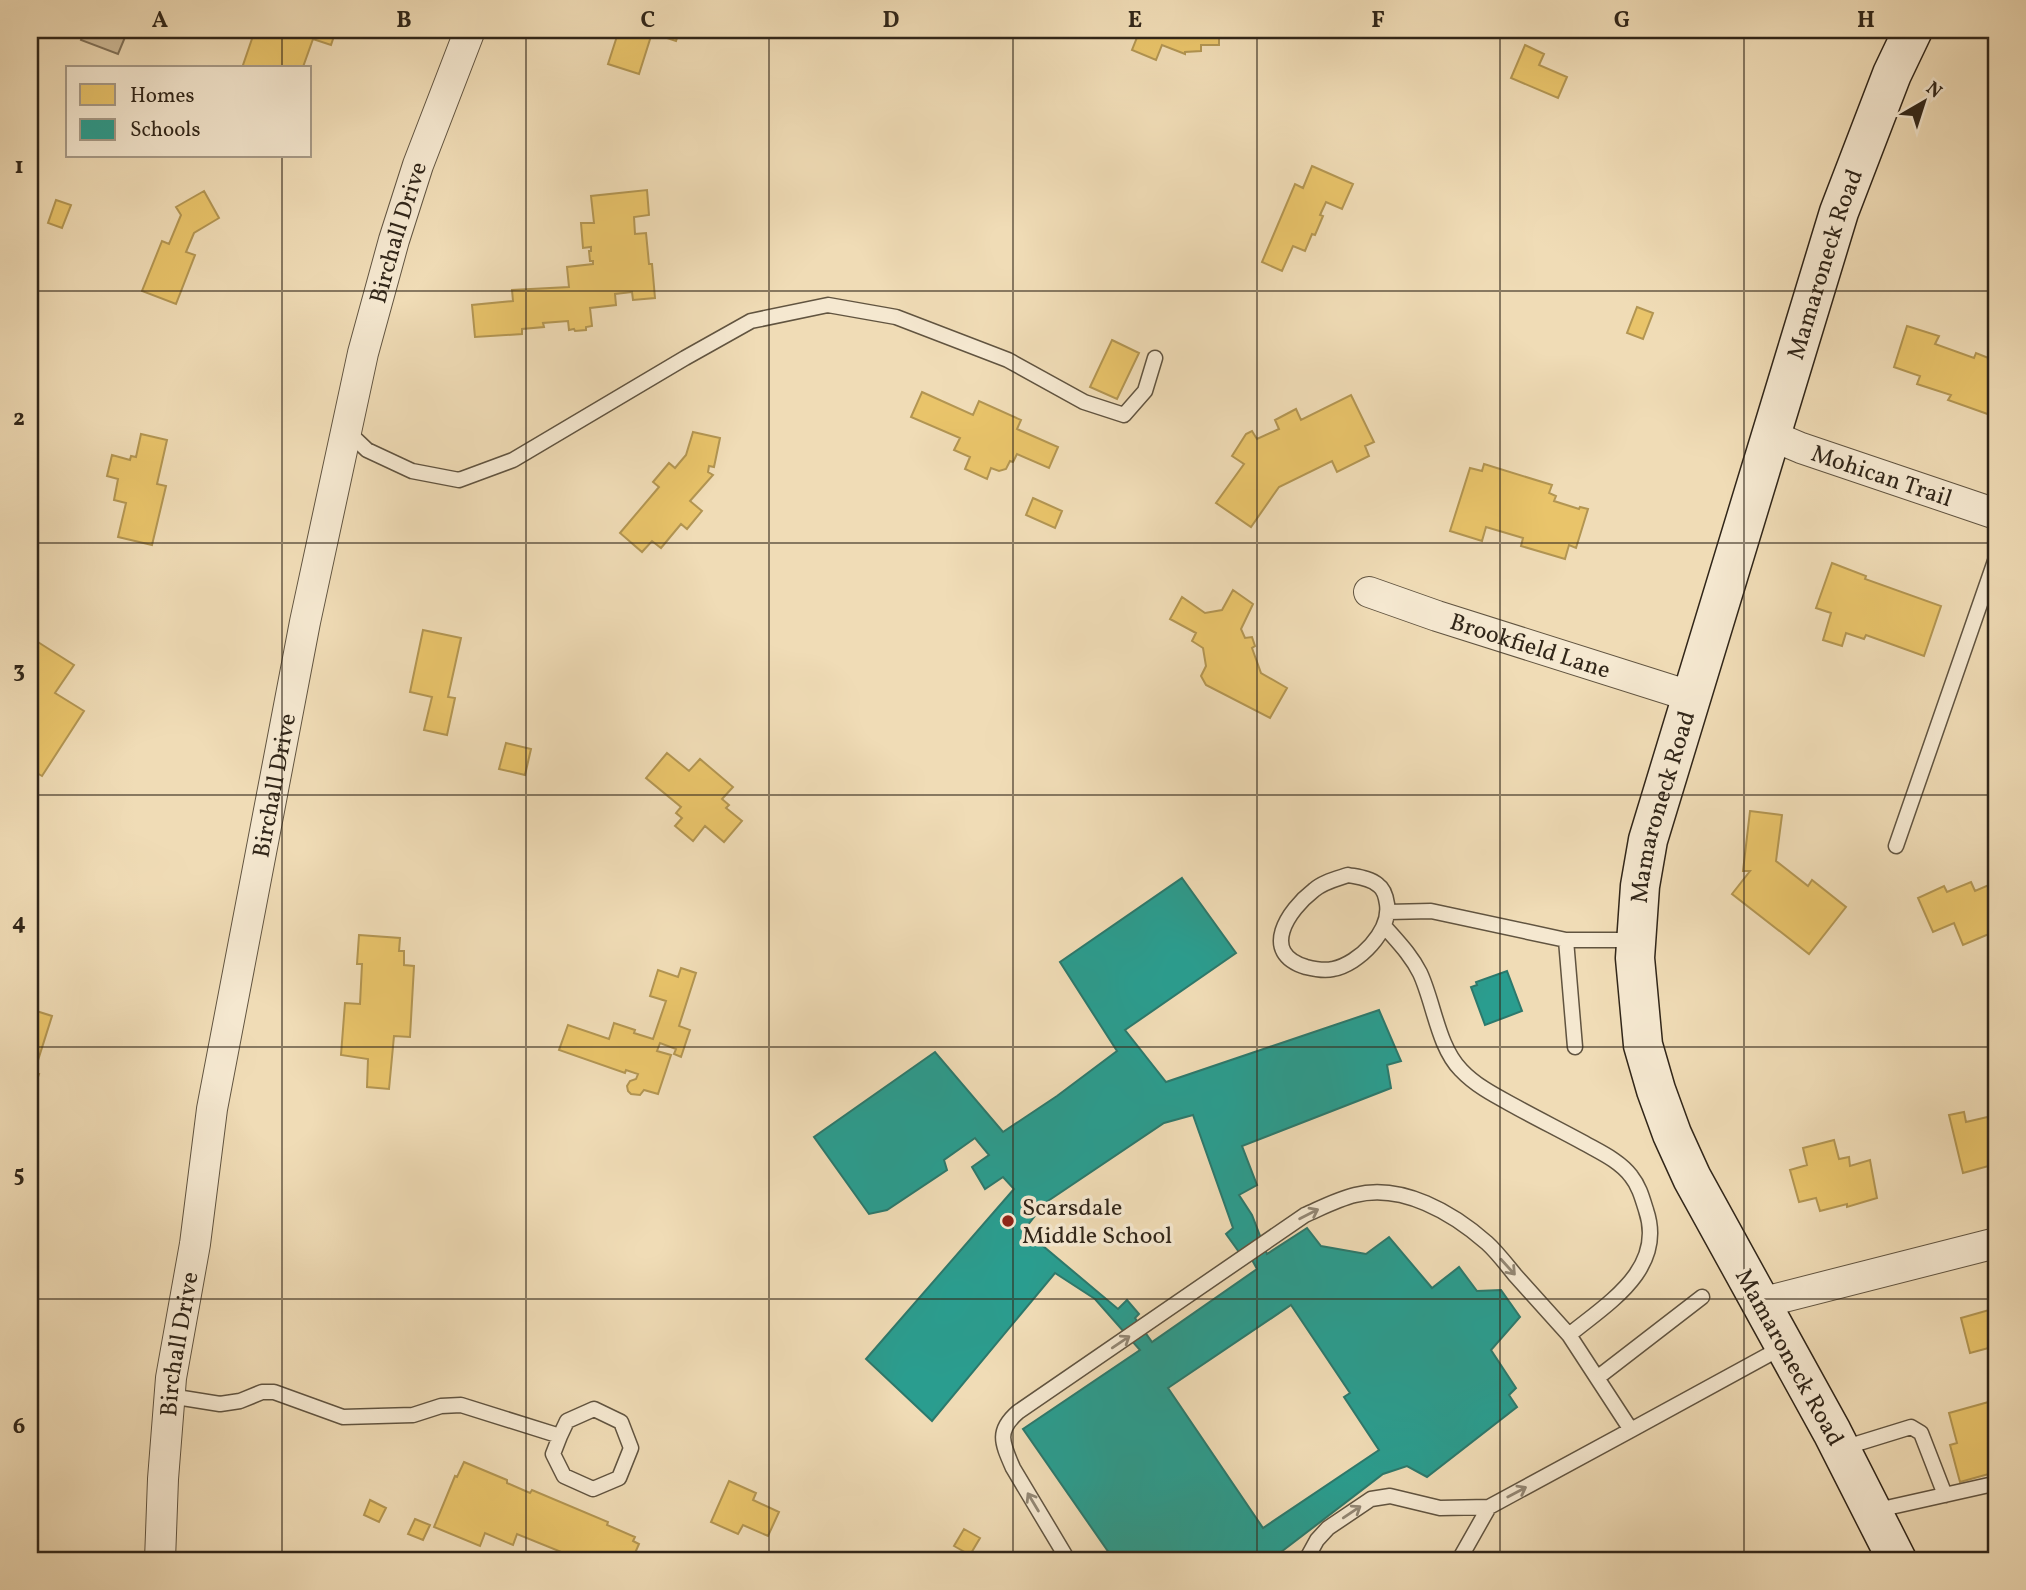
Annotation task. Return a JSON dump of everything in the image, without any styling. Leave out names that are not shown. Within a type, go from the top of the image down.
[{"type":"street","name":"Birchall Drive","points":[[160,1560],[170,1396],[195,1244],[212,1109],[304,622],[363,353],[400,221],[418,165],[470,30]]},
{"type":"street","name":"Mamaroneck Road","points":[[1897,1560],[1840,1448],[1692,1178],[1672,1134],[1643,1045],[1635,958],[1640,886],[1648,840],[1690,696],[1839,212],[1892,74],[1913,30]]},
{"type":"street","name":"Mohican Trail","points":[[1770,435],[1996,514]]},
{"type":"street","name":"Brookfield Lane","points":[[1369,592],[1690,696]]},
{"type":"street","points":[[1760,1303],[1996,1243]]},
{"type":"lane","points":[[346,430],[366,450],[412,471],[459,480],[513,460],[751,321],[828,305],[896,317],[1008,360],[1084,402],[1124,415],[1145,391],[1155,358]]},
{"type":"lane","points":[[1896,846],[1996,558]]},
{"type":"lane","points":[[1348,875],[1379,885],[1386,896],[1388,912],[1385,927],[1365,950],[1348,963],[1333,969],[1315,969],[1295,964],[1283,951],[1280,938],[1283,925],[1315,888],[1348,875]]},
{"type":"lane","points":[[1388,912],[1431,911],[1566,940],[1636,940]]},
{"type":"lane","points":[[1385,927],[1409,954],[1420,974],[1449,1054],[1458,1068],[1489,1093],[1622,1166],[1640,1189],[1649,1218],[1649,1242],[1644,1263],[1628,1287],[1569,1335]]},
{"type":"lane","points":[[1566,940],[1575,1046]]},
{"type":"lane","points":[[1068,1560],[1005,1451],[1003,1432],[1006,1423],[1018,1412],[1305,1215],[1355,1195],[1372,1192],[1412,1198],[1460,1221],[1488,1244],[1569,1335],[1631,1430]]},
{"type":"lane","points":[[1597,1378],[1702,1297]]},
{"type":"lane","points":[[1306,1560],[1328,1528],[1371,1499],[1390,1496],[1440,1508],[1489,1507],[1784,1347]]},
{"type":"lane","points":[[170,1396],[220,1404],[240,1401],[262,1392],[274,1392],[343,1417],[412,1415],[441,1406],[461,1405],[560,1436]]},
{"type":"lane","points":[[594,1409],[621,1422],[631,1448],[619,1478],[593,1489],[564,1476],[553,1454],[560,1436],[567,1421],[594,1409]]},
{"type":"lane","points":[[1840,1448],[1911,1427],[1922,1433],[1945,1494]]},
{"type":"lane","points":[[1872,1511],[1989,1485]]},
{"type":"lane","points":[[1460,1560],[1489,1507]]},
{"type":"shaded area","points":[[85,30],[128,30],[118,54],[81,40]]},
{"type":"building: Homes","points":[[255,30],[336,30],[331,45],[313,39],[303,66],[243,66]]},
{"type":"building: Homes","points":[[619,30],[680,30],[676,41],[652,33],[639,74],[608,64]]},
{"type":"building: Homes","points":[[1140,30],[1219,30],[1219,45],[1201,45],[1201,51],[1185,54],[1162,45],[1156,60],[1132,50]]},
{"type":"building: Homes","points":[[1525,45],[1544,54],[1539,65],[1567,77],[1558,98],[1511,78]]},
{"type":"building: Homes","points":[[1312,166],[1353,184],[1342,209],[1326,202],[1315,235],[1312,234],[1305,251],[1293,246],[1282,271],[1262,262],[1295,184],[1303,188]]},
{"type":"building: Homes","points":[[647,190],[649,215],[634,217],[635,234],[646,233],[655,298],[633,300],[632,292],[615,294],[616,305],[590,308],[592,326],[586,327],[586,330],[569,330],[568,321],[543,323],[544,327],[522,329],[522,334],[475,337],[472,305],[513,301],[512,290],[569,287],[567,267],[593,264],[593,261],[590,261],[591,247],[583,248],[581,223],[594,223],[591,196]]},
{"type":"building: Homes","points":[[204,191],[219,218],[194,233],[186,252],[195,255],[176,304],[142,291],[162,241],[169,244],[181,215],[176,207]]},
{"type":"building: Homes","points":[[56,200],[71,205],[62,228],[48,223]]},
{"type":"building: Homes","points":[[1637,307],[1653,313],[1643,339],[1627,333]]},
{"type":"building: Homes","points":[[1907,326],[1939,336],[1935,344],[1974,358],[1976,353],[1996,361],[1996,417],[1948,400],[1951,395],[1917,384],[1920,376],[1894,367]]},
{"type":"building: Homes","points":[[1112,340],[1139,353],[1117,399],[1090,387]]},
{"type":"building: Homes","points":[[922,392],[973,415],[979,401],[1021,420],[1017,429],[1058,447],[1049,468],[1017,454],[1006,469],[999,471],[991,468],[987,479],[965,469],[970,457],[954,450],[960,438],[911,417]]},
{"type":"building: Homes","points":[[1351,395],[1374,442],[1365,446],[1369,456],[1337,472],[1332,461],[1279,487],[1251,527],[1216,503],[1244,464],[1232,456],[1246,434],[1252,431],[1257,439],[1279,429],[1275,420],[1296,409],[1301,420]]},
{"type":"building: Homes","points":[[693,432],[720,438],[714,467],[709,466],[708,472],[713,475],[690,501],[702,511],[687,529],[681,524],[661,548],[652,541],[642,552],[620,533],[659,487],[653,482],[669,463],[675,468],[686,455]]},
{"type":"building: Homes","points":[[141,434],[167,440],[157,484],[166,486],[152,545],[118,537],[126,503],[114,500],[118,479],[107,476],[112,455],[130,460],[131,456],[136,457]]},
{"type":"building: Homes","points":[[1484,464],[1552,485],[1549,493],[1556,496],[1554,501],[1588,509],[1576,548],[1569,545],[1565,559],[1521,546],[1523,538],[1486,527],[1482,541],[1450,531],[1470,468],[1482,471]]},
{"type":"building: Homes","points":[[1033,498],[1062,511],[1055,528],[1026,515]]},
{"type":"building: Homes","points":[[1832,563],[1866,576],[1865,579],[1941,606],[1924,656],[1866,635],[1864,639],[1846,633],[1842,646],[1823,640],[1831,613],[1816,608]]},
{"type":"building: Homes","points":[[1233,590],[1253,604],[1241,629],[1245,638],[1252,637],[1255,646],[1252,648],[1261,673],[1287,688],[1270,718],[1206,685],[1201,676],[1206,666],[1203,648],[1192,641],[1196,633],[1170,619],[1182,597],[1205,613],[1222,610]]},
{"type":"building: Homes","points":[[423,630],[461,638],[448,697],[455,698],[447,735],[424,730],[432,697],[410,692]]},
{"type":"building: Homes","points":[[30,637],[74,665],[55,693],[84,711],[42,776],[35,772],[30,780]]},
{"type":"building: Homes","points":[[506,743],[531,749],[525,775],[499,769]]},
{"type":"building: Homes","points":[[667,753],[689,771],[700,759],[733,787],[722,799],[729,805],[726,808],[742,821],[724,842],[705,826],[693,841],[675,826],[682,818],[676,813],[681,807],[646,778]]},
{"type":"building: Homes","points":[[1750,811],[1782,815],[1776,861],[1808,886],[1812,880],[1846,907],[1809,954],[1732,894],[1750,871],[1743,871]]},
{"type":"building: Homes","points":[[1971,882],[1975,891],[1996,882],[1996,931],[1963,945],[1954,923],[1933,932],[1918,898],[1944,886],[1947,892]]},
{"type":"building: Homes","points":[[359,935],[400,938],[399,951],[404,951],[404,965],[414,966],[410,1037],[394,1036],[389,1089],[367,1087],[368,1059],[341,1055],[345,1003],[360,1004],[362,964],[357,964]]},
{"type":"building: Homes","points":[[681,968],[696,973],[679,1026],[690,1030],[681,1057],[674,1054],[676,1049],[660,1043],[657,1051],[671,1055],[658,1094],[644,1090],[640,1095],[631,1094],[627,1086],[638,1074],[626,1070],[625,1073],[559,1050],[568,1025],[609,1039],[614,1023],[653,1039],[666,1001],[650,996],[658,970],[678,977]]},
{"type":"building: Homes","points":[[30,1009],[52,1016],[34,1073],[39,1074],[31,1098]]},
{"type":"building: Homes","points":[[1964,1112],[1966,1122],[1996,1115],[1996,1164],[1963,1173],[1949,1115]]},
{"type":"building: Homes","points":[[1834,1140],[1839,1159],[1849,1157],[1850,1166],[1870,1160],[1877,1198],[1847,1207],[1847,1204],[1820,1211],[1816,1198],[1799,1202],[1790,1170],[1807,1165],[1803,1148]]},
{"type":"building: Homes","points":[[1996,1308],[1996,1346],[1970,1353],[1961,1318]]},
{"type":"building: Homes","points":[[1992,1401],[1996,1416],[1996,1472],[1960,1482],[1950,1445],[1957,1443],[1949,1413]]},
{"type":"building: Homes","points":[[464,1462],[530,1493],[532,1490],[608,1522],[607,1525],[635,1537],[633,1541],[639,1544],[632,1560],[613,1560],[597,1553],[594,1560],[581,1560],[517,1534],[513,1545],[485,1533],[480,1546],[434,1527],[455,1476],[457,1477]]},
{"type":"building: Homes","points":[[729,1481],[756,1493],[753,1500],[779,1512],[768,1536],[743,1525],[738,1534],[711,1522]]},
{"type":"building: Homes","points":[[370,1500],[386,1508],[379,1522],[364,1515]]},
{"type":"building: Homes","points":[[415,1519],[430,1525],[423,1540],[408,1534]]},
{"type":"building: Homes","points":[[964,1529],[980,1538],[970,1555],[954,1546]]},
{"type":"building: Schools","name":"Scarsdale Middle School","points":[[1182,878],[1236,953],[1125,1030],[1166,1082],[1379,1010],[1401,1061],[1387,1065],[1391,1088],[1242,1146],[1257,1185],[1239,1195],[1252,1215],[1267,1254],[1307,1228],[1321,1246],[1366,1254],[1389,1237],[1432,1288],[1459,1267],[1477,1291],[1501,1290],[1520,1317],[1491,1350],[1516,1388],[1509,1395],[1517,1407],[1427,1477],[1407,1466],[1383,1474],[1281,1552],[1280,1560],[1114,1560],[1023,1429],[1140,1350],[1095,1299],[1055,1273],[932,1421],[866,1359],[1014,1189],[1003,1177],[985,1189],[972,1167],[989,1155],[975,1138],[944,1160],[947,1170],[887,1210],[869,1214],[814,1137],[935,1052],[1003,1132],[1057,1096],[1117,1051],[1060,962]],"holes":[[[1193,1115],[1233,1228],[1226,1234],[1239,1252],[1246,1249],[1257,1269],[1152,1342],[1135,1318],[1139,1314],[1127,1300],[1118,1309],[1024,1230],[1045,1203],[1164,1123]],[[1291,1305],[1350,1393],[1344,1397],[1379,1450],[1263,1528],[1168,1388]]]},
{"type":"building: Schools","points":[[1507,971],[1522,1011],[1485,1025],[1471,987],[1477,985],[1476,982]]},
{"type":"place","name":"Scarsdale Middle School","points":[[1008,1221]]}]
